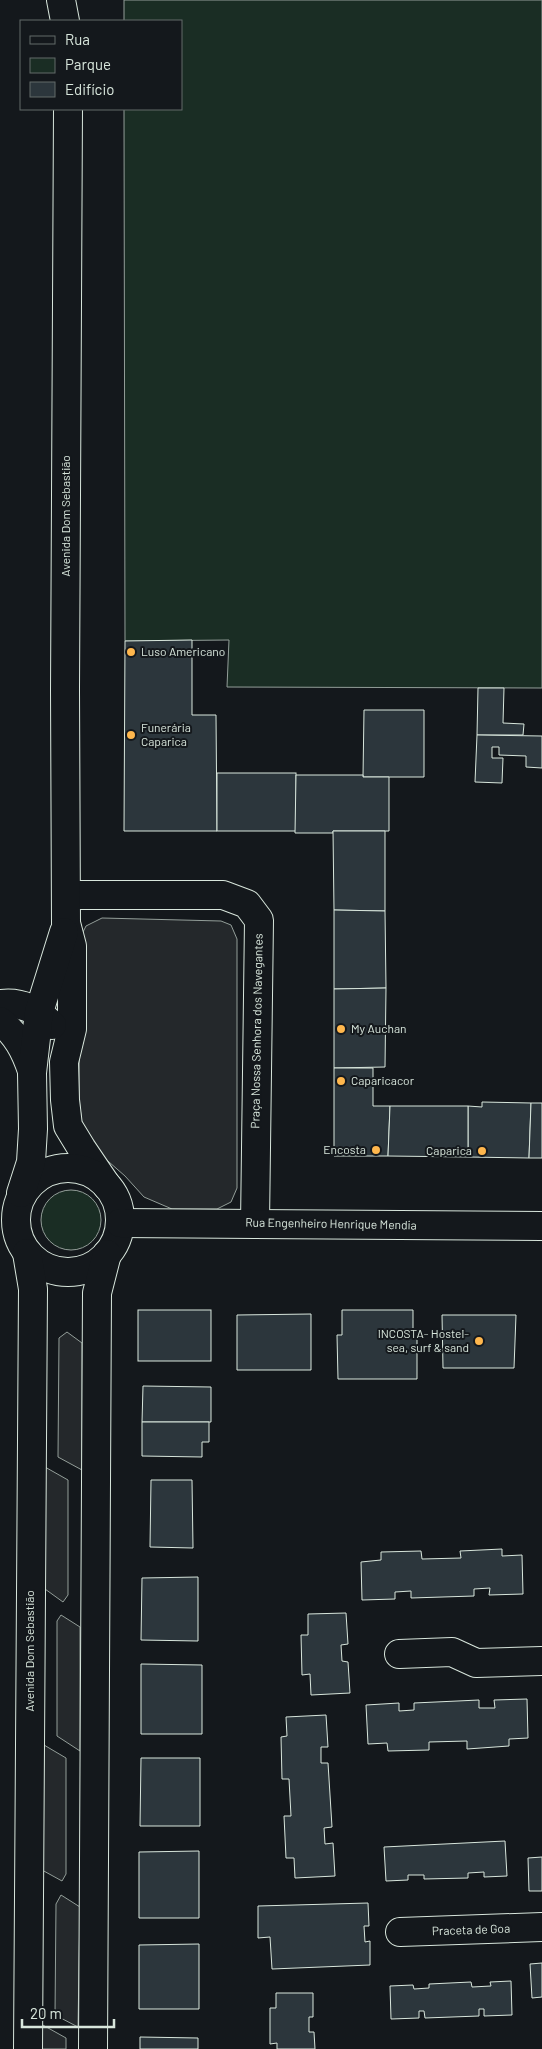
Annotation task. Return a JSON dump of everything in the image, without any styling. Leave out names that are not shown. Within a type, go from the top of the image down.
[{"type":"main road","points":[[61,0],[65,20]]},
{"type":"main road","name":"Avenida Dom Sebastião","points":[[19,1202],[31,1162],[33,1129],[32,1074],[39,1012],[66,923],[65,680],[68,110]]},
{"type":"main road","name":"Praça Nossa Senhora dos Navegantes","points":[[67,895],[224,895],[247,904],[258,920],[255,1224]]},
{"type":"main road","name":"Avenida Dom Sebastião","points":[[66,923],[72,946],[72,1029],[64,1062],[68,1126],[107,1186]]},
{"type":"main road","points":[[0,1004],[9,1003],[27,1006],[39,1012],[53,1026],[59,1040],[64,1062]]},
{"type":"main road","points":[[0,1021],[16,1036],[25,1050],[32,1074]]},
{"type":"main road","points":[[57,1169],[75,1169],[92,1174],[107,1186],[117,1203],[120,1223],[116,1240],[107,1254],[93,1266],[76,1272],[57,1271],[40,1264],[27,1253],[20,1242],[16,1229],[16,1215],[19,1202],[28,1187],[41,1175],[57,1169]]},
{"type":"main road","name":"Rua Engenheiro Henrique Mendia","points":[[120,1223],[542,1226]]},
{"type":"main road","name":"Avenida Dom Sebastião","points":[[27,1253],[33,1289],[28,2049]]},
{"type":"main road","points":[[93,2049],[97,1293],[107,1254]]},
{"type":"main road","points":[[399,1654],[452,1652],[476,1663],[542,1661]]},
{"type":"main road","name":"Praceta de Goa","points":[[400,1932],[542,1927]]},
{"type":"green space","points":[[124,0],[542,0],[542,688],[227,687],[229,640],[125,641],[124,110],[182,110],[182,20],[124,20]]},
{"type":"green space","points":[[71,1190],[87,1195],[92,1199],[96,1204],[101,1220],[96,1236],[92,1241],[87,1245],[71,1250],[55,1245],[50,1241],[46,1236],[41,1220],[46,1204],[50,1199],[55,1195]]},
{"type":"shaded area","points":[[102,918],[221,921],[231,925],[237,939],[237,1188],[231,1202],[217,1209],[172,1209],[144,1197],[125,1176],[101,1155],[82,1124],[79,1099],[80,938],[86,926]]},
{"type":"shaded area","points":[[67,1332],[82,1343],[82,1470],[58,1457],[59,1338]]},
{"type":"shaded area","points":[[45,1467],[68,1480],[68,1595],[63,1602],[45,1589]]},
{"type":"shaded area","points":[[61,1615],[80,1627],[80,1751],[57,1736],[57,1621]]},
{"type":"shaded area","points":[[44,1745],[66,1758],[66,1874],[62,1881],[42,1870]]},
{"type":"shaded area","points":[[61,1895],[80,1907],[78,2027],[55,2015],[56,1904]]},
{"type":"shaded area","points":[[41,2024],[66,2038],[66,2049],[41,2049]]},
{"type":"building","points":[[192,640],[192,715],[216,715],[217,831],[124,831],[125,641]]},
{"type":"building","points":[[478,688],[504,688],[503,723],[524,724],[523,735],[477,735]]},
{"type":"building","points":[[364,710],[424,710],[424,777],[363,777]]},
{"type":"building","points":[[477,735],[542,736],[542,768],[526,767],[526,756],[499,755],[499,747],[492,747],[492,758],[503,758],[502,783],[475,782]]},
{"type":"building","points":[[217,773],[296,773],[296,831],[217,831]]},
{"type":"building","points":[[296,775],[389,777],[389,831],[295,833]]},
{"type":"building","points":[[333,831],[385,831],[385,911],[334,910]]},
{"type":"building","points":[[334,910],[385,911],[386,988],[334,989]]},
{"type":"building","points":[[386,988],[385,1067],[334,1068],[334,989]]},
{"type":"building","points":[[334,1068],[373,1068],[373,1106],[390,1106],[388,1156],[334,1156]]},
{"type":"building","points":[[482,1102],[531,1103],[529,1158],[468,1157],[468,1106],[482,1107]]},
{"type":"building","points":[[531,1103],[542,1103],[542,1158],[529,1158]]},
{"type":"building","points":[[390,1106],[468,1106],[468,1157],[388,1156]]},
{"type":"building","points":[[138,1310],[211,1310],[211,1361],[138,1361]]},
{"type":"building","points":[[342,1310],[413,1310],[413,1335],[417,1335],[417,1379],[338,1379],[337,1335],[342,1335]]},
{"type":"building","points":[[311,1314],[311,1370],[237,1370],[237,1315]]},
{"type":"building","name":"INCOSTA- Hostel- sea, surf & sand","points":[[442,1315],[516,1315],[514,1368],[443,1368]]},
{"type":"building","points":[[143,1386],[211,1387],[211,1422],[142,1422]]},
{"type":"building","points":[[142,1422],[209,1422],[209,1442],[202,1442],[202,1457],[142,1456]]},
{"type":"building","points":[[151,1480],[192,1480],[193,1548],[150,1547]]},
{"type":"building","points":[[502,1549],[502,1556],[522,1555],[523,1594],[489,1595],[490,1588],[474,1589],[474,1596],[411,1598],[411,1591],[395,1592],[395,1599],[362,1600],[361,1562],[381,1560],[381,1552],[421,1551],[422,1559],[461,1558],[460,1551]]},
{"type":"building","points":[[198,1577],[198,1641],[141,1640],[142,1578]]},
{"type":"building","points":[[346,1613],[348,1644],[341,1645],[342,1661],[348,1662],[350,1693],[311,1695],[310,1674],[302,1675],[301,1635],[308,1635],[308,1614]]},
{"type":"building","points":[[141,1664],[202,1665],[202,1734],[141,1734]]},
{"type":"building","points":[[527,1699],[528,1738],[509,1739],[509,1746],[467,1749],[467,1741],[429,1742],[429,1750],[388,1751],[387,1743],[368,1744],[366,1705],[399,1703],[399,1711],[414,1710],[414,1703],[479,1700],[479,1708],[495,1708],[494,1700]]},
{"type":"building","points":[[326,1715],[328,1747],[321,1747],[321,1763],[328,1763],[332,1827],[324,1828],[325,1844],[333,1843],[335,1876],[295,1878],[294,1858],[286,1858],[284,1816],[291,1816],[289,1779],[282,1779],[281,1737],[287,1736],[286,1717]]},
{"type":"building","points":[[141,1758],[200,1758],[200,1826],[140,1826]]},
{"type":"building","points":[[505,1841],[507,1876],[484,1877],[484,1872],[468,1873],[468,1878],[424,1879],[424,1875],[408,1875],[408,1880],[386,1881],[384,1847]]},
{"type":"building","points":[[199,1851],[199,1918],[139,1918],[139,1852]]},
{"type":"building","points":[[542,1857],[542,1891],[529,1891],[528,1858]]},
{"type":"building","points":[[368,1903],[369,1926],[364,1926],[365,1942],[370,1941],[370,1965],[272,1969],[270,1937],[258,1938],[258,1906]]},
{"type":"building","points":[[199,1944],[199,2009],[139,2009],[139,1945]]},
{"type":"building","points":[[542,1963],[542,1997],[532,1998],[530,1964]]},
{"type":"building","points":[[511,1981],[512,2015],[484,2016],[484,2009],[479,2009],[479,2016],[425,2018],[424,2011],[419,2011],[419,2018],[391,2019],[390,1986],[413,1985],[414,1989],[429,1988],[429,1984],[471,1982],[472,1987],[491,1986],[490,1982]]},
{"type":"building","points":[[276,1993],[313,1993],[313,2017],[309,2017],[309,2032],[314,2032],[315,2049],[277,2049],[277,2043],[270,2044],[270,2008],[276,2008]]},
{"type":"building","points":[[140,2037],[198,2038],[198,2049],[140,2049]]},
{"type":"place","name":"Luso Americano","points":[[131,652]]},
{"type":"place","name":"Funerária Caparica","points":[[131,735]]},
{"type":"place","name":"My Auchan","points":[[341,1029]]},
{"type":"place","name":"Caparicacor","points":[[341,1081]]},
{"type":"place","name":"Encosta","points":[[376,1150]]},
{"type":"place","name":"Caparica","points":[[482,1151]]},
{"type":"place","name":"INCOSTA- Hostel- sea, surf & sand","points":[[479,1341]]}]
